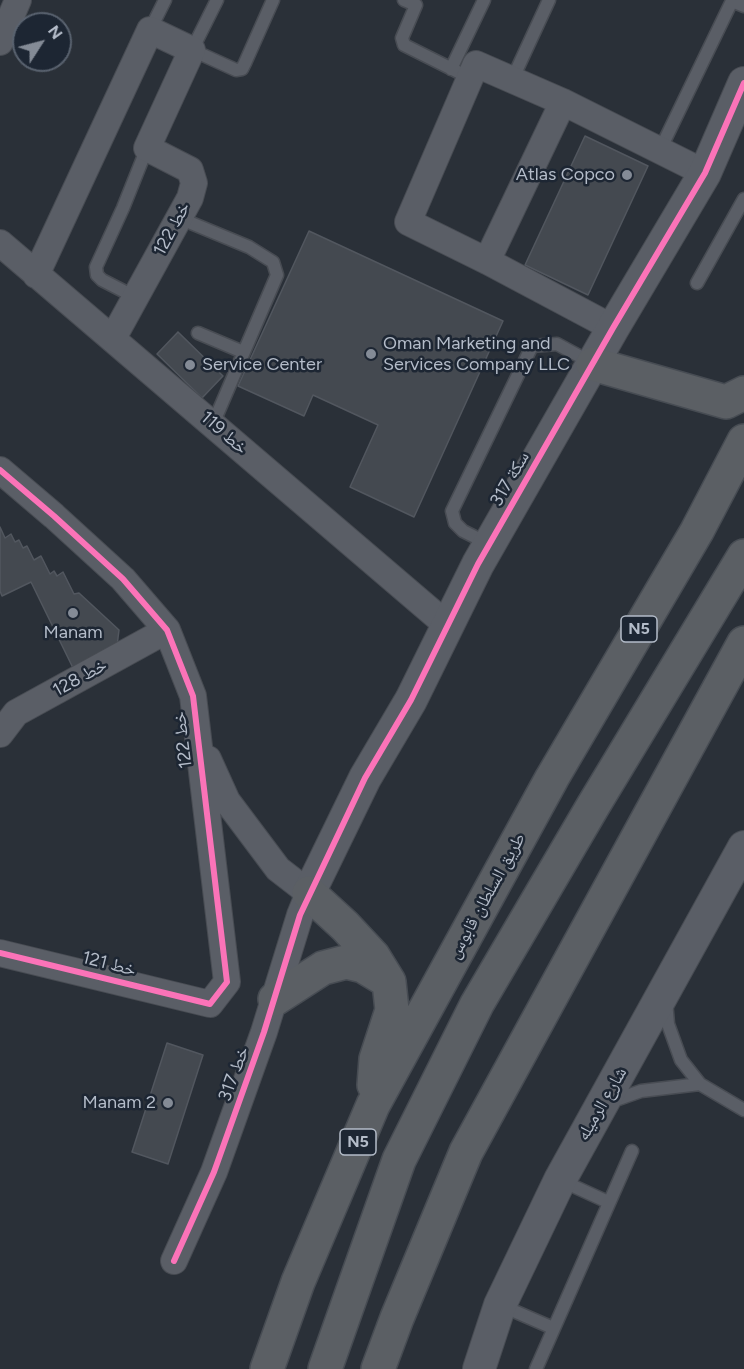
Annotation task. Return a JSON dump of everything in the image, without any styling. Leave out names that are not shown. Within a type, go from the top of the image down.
[{"type":"highway","points":[[593,364],[726,402],[744,393]]},
{"type":"highway","name":"طريق السلطان قابوس","points":[[267,1369],[298,1282],[373,1105],[531,816],[697,531],[744,441]]},
{"type":"highway","name":"N5","points":[[325,1369],[399,1160],[477,1004],[744,556]]},
{"type":"highway","points":[[378,1369],[466,1152],[744,643]]},
{"type":"highway","points":[[309,893],[373,956],[389,982],[392,1010],[376,1059],[373,1105]]},
{"type":"highway","points":[[275,999],[323,968],[346,962],[363,966],[389,982]]},
{"type":"street","points":[[0,42],[18,0]]},
{"type":"street","points":[[36,275],[150,30],[192,50],[147,148]]},
{"type":"street","points":[[613,328],[408,222],[461,74],[476,64],[563,102],[705,173]]},
{"type":"street","name":"سكة 317","points":[[309,893],[365,778],[411,700],[490,544],[613,328],[705,173],[744,83]]},
{"type":"street","points":[[487,261],[563,102]]},
{"type":"street","name":"خط 122","points":[[113,338],[190,198],[194,183],[190,170],[147,148]]},
{"type":"street","name":"خط 119","points":[[0,243],[447,625]]},
{"type":"street","name":"خط 122","points":[[0,470],[123,579],[167,630],[193,696],[226,982],[210,1004]]},
{"type":"street","name":"خط 128","points":[[0,734],[16,713],[167,630]]},
{"type":"street","points":[[697,730],[744,673]]},
{"type":"street","points":[[198,737],[227,801],[278,869],[309,893]]},
{"type":"street","name":"شارع الرميله","points":[[479,1369],[500,1305],[560,1180],[744,847]]},
{"type":"street","name":"خط 317","points":[[174,1261],[214,1172],[275,999],[300,915],[309,893]]},
{"type":"street","name":"خط 121","points":[[0,952],[210,1004]]},
{"type":"lane","points":[[150,30],[165,0]]},
{"type":"lane","points":[[217,0],[192,50],[236,70],[242,69],[273,0]]},
{"type":"lane","points":[[404,0],[417,3],[402,38],[404,45],[461,74],[484,0]]},
{"type":"lane","points":[[512,80],[549,0]]},
{"type":"lane","points":[[660,150],[732,1],[744,6]]},
{"type":"lane","points":[[135,297],[102,280],[97,275],[96,267],[147,148]]},
{"type":"lane","points":[[697,283],[744,199]]},
{"type":"lane","points":[[178,218],[249,247],[273,262],[277,274],[213,424]]},
{"type":"lane","points":[[198,333],[243,352]]},
{"type":"lane","points":[[490,544],[463,531],[455,523],[452,511],[532,346],[557,344],[593,364]]},
{"type":"lane","points":[[665,992],[668,1024],[681,1059],[700,1084],[744,1110]]},
{"type":"lane","points":[[602,1105],[641,1091],[700,1084]]},
{"type":"lane","points":[[536,1369],[632,1151]]},
{"type":"lane","points":[[560,1180],[608,1202]]},
{"type":"lane","points":[[500,1305],[553,1328]]},
{"type":"building","points":[[585,136],[648,166],[588,295],[525,265]]},
{"type":"building","name":"Oman Marketing and Services Company LLC","points":[[309,231],[503,321],[414,517],[350,487],[378,425],[313,395],[304,416],[238,386]]},
{"type":"building","name":"Service Center","points":[[178,332],[223,376],[202,398],[157,354]]},
{"type":"building","name":"Manam","points":[[0,527],[5,538],[11,534],[15,542],[19,540],[23,548],[27,546],[34,560],[41,556],[50,574],[54,571],[57,576],[63,572],[74,594],[79,593],[119,630],[117,646],[73,668],[31,582],[2,596],[0,591]]},
{"type":"building","name":"Manam 2","points":[[167,1043],[203,1055],[168,1164],[132,1152]]},
{"type":"cycle path","points":[[174,1261],[214,1172],[264,1032],[300,915],[365,778],[411,700],[478,564],[705,173],[744,83]]},
{"type":"cycle path","points":[[0,470],[123,579],[167,630],[193,696],[227,982],[210,1004],[0,953]]},
{"type":"place","name":"Atlas Copco","points":[[627,175]]},
{"type":"place","name":"Oman Marketing and Services Company LLC","points":[[371,354]]},
{"type":"place","name":"Service Center","points":[[190,365]]},
{"type":"place","name":"Manam","points":[[73,613]]},
{"type":"place","name":"Manam 2","points":[[168,1103]]}]
